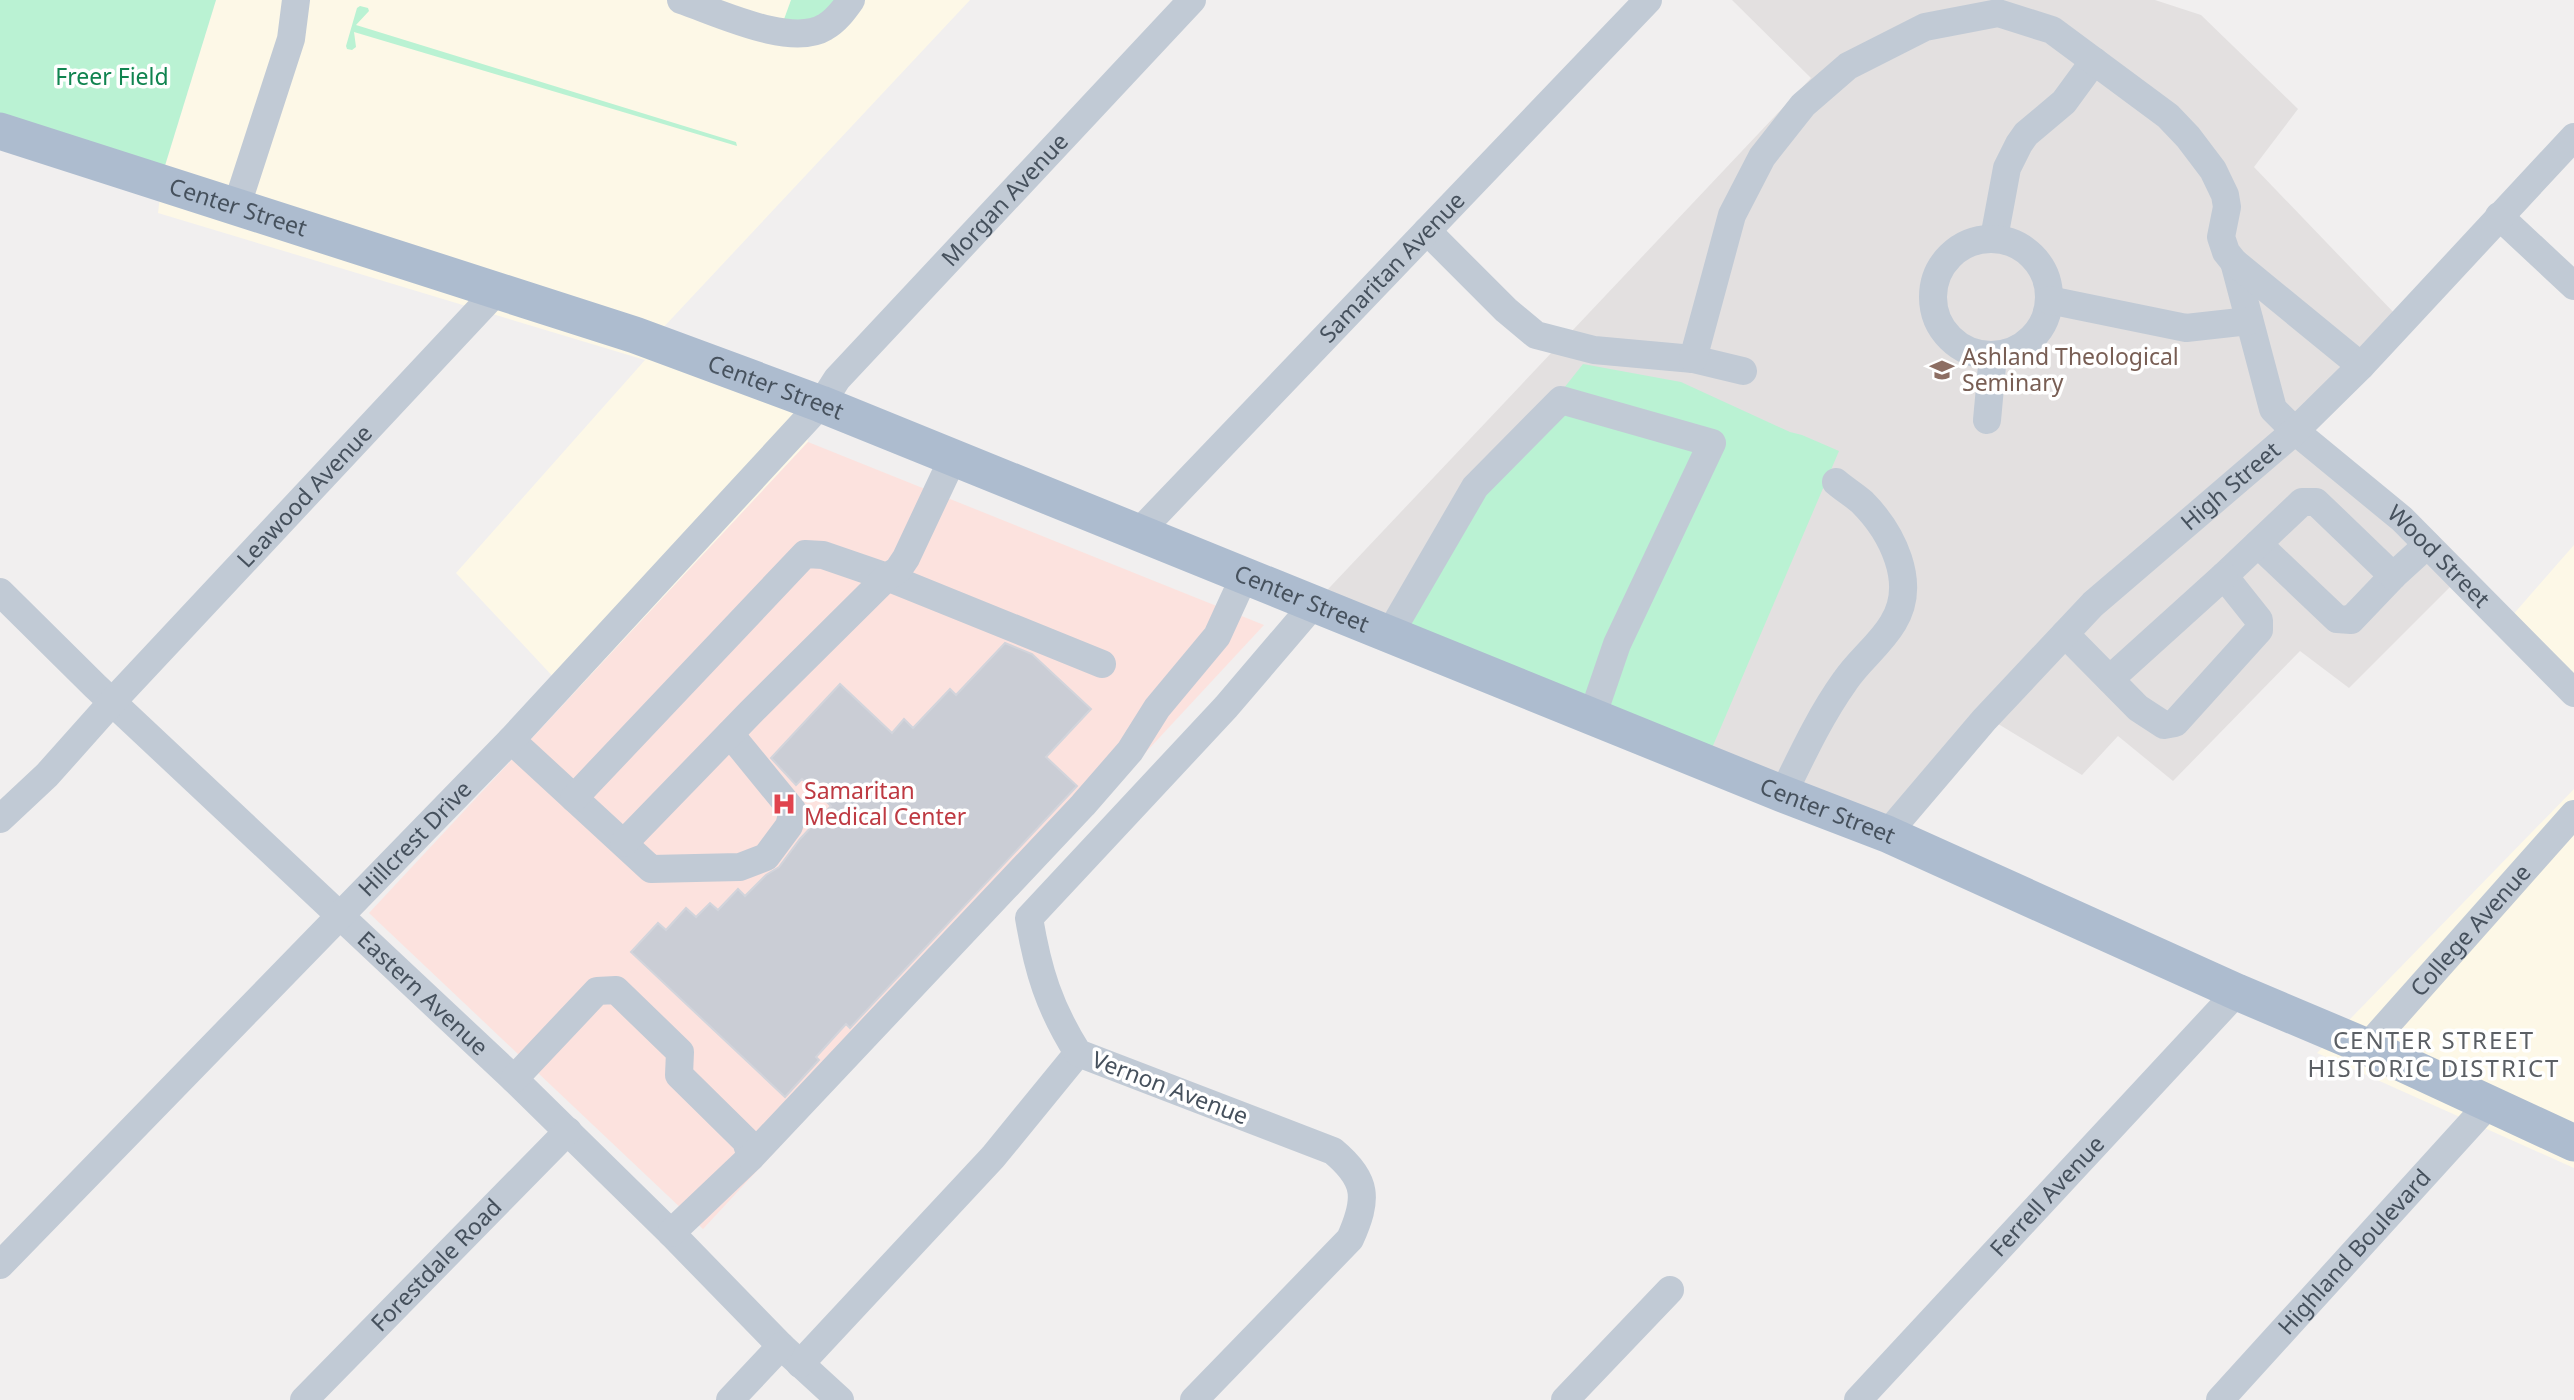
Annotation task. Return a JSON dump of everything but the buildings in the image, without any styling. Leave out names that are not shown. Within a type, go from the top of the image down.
[{"type":"main road","name":"Center Street","points":[[0,131],[635,335],[821,404],[1137,534],[1887,834],[2237,992],[2367,1047],[2574,1143]]},
{"type":"street","points":[[236,208],[291,39],[296,0]]},
{"type":"street","points":[[681,0],[780,34],[804,34],[825,28],[841,14],[851,0]]},
{"type":"street","name":"Morgan Avenue","points":[[821,404],[837,379],[1192,0]]},
{"type":"street","name":"Samaritan Avenue","points":[[1137,534],[1648,0]]},
{"type":"street","name":"Wood Street","points":[[1693,359],[1732,215],[1762,157],[1803,105],[1848,66],[1925,27],[1997,13],[2052,30],[2168,116],[2213,170],[2225,195],[2227,207],[2221,237],[2226,252],[2234,262],[2273,409],[2427,544],[2574,692]]},
{"type":"street","points":[[1994,238],[2007,168],[2019,144],[2026,134],[2064,102],[2094,61]]},
{"type":"street","name":"High Street","points":[[1887,834],[1984,720],[2092,604],[2295,431],[2361,366],[2574,137]]},
{"type":"street","points":[[2499,216],[2574,286]]},
{"type":"street","points":[[1427,231],[1506,310],[1536,335],[1594,349],[1693,359],[1743,372]]},
{"type":"street","points":[[1994,238],[2018,245],[2035,258],[2045,275],[2049,300],[2042,326],[2032,338],[2012,352],[1993,355],[1975,353],[1959,347],[1941,329],[1934,312],[1932,293],[1935,279],[1959,248],[1977,240],[1994,238]]},
{"type":"street","points":[[2234,262],[2361,366]]},
{"type":"street","name":"Leawood Avenue","points":[[0,819],[47,775],[496,292]]},
{"type":"street","points":[[2049,300],[2186,328],[2249,321]]},
{"type":"street","points":[[1987,420],[1993,355]]},
{"type":"street","points":[[1389,635],[1475,488],[1561,400],[1712,443],[1617,644],[1592,717]]},
{"type":"street","name":"Hillcrest Drive","points":[[0,1265],[341,918],[511,740],[821,404]]},
{"type":"street","points":[[624,843],[887,577],[898,570],[953,458]]},
{"type":"street","points":[[1783,794],[1816,726],[1846,679],[1894,623],[1902,598],[1901,567],[1897,553],[1862,503],[1836,482]]},
{"type":"street","points":[[2109,679],[2302,502],[2316,502],[2393,576]]},
{"type":"street","points":[[2258,544],[2337,619],[2351,621],[2427,544]]},
{"type":"street","points":[[574,798],[805,554],[823,555],[887,577],[1102,664]]},
{"type":"street","points":[[2065,634],[2138,708],[2164,725],[2175,723],[2259,630],[2259,620],[2224,576]]},
{"type":"street","points":[[671,1233],[751,1157],[1130,751],[1157,708],[1217,636],[1244,577]]},
{"type":"street","name":"Eastern Avenue","points":[[0,592],[341,918],[514,1079],[791,1355],[840,1400]]},
{"type":"street","name":"Vernon Avenue","points":[[1194,1400],[1350,1239],[1363,1205],[1359,1179],[1351,1165],[1334,1151],[1078,1053],[1065,1032],[1038,970],[1029,918],[1226,707],[1314,604]]},
{"type":"street","points":[[511,740],[652,869],[740,867],[766,857],[789,826],[793,811],[730,734]]},
{"type":"street","name":"College Avenue","points":[[2367,1047],[2574,814]]},
{"type":"street","points":[[514,1079],[597,991],[616,990],[680,1052],[679,1075],[746,1141],[751,1157]]},
{"type":"street","name":"Ferrell Avenue","points":[[1858,1400],[2237,992]]},
{"type":"street","points":[[730,1400],[791,1355],[993,1157],[1078,1053]]},
{"type":"street","name":"Highland Boulevard","points":[[2220,1400],[2488,1105]]},
{"type":"street","name":"Forestdale Road","points":[[304,1400],[568,1131]]},
{"type":"street","points":[[1565,1400],[1670,1290]]},
{"type":"shaded area","points":[[216,0],[970,0],[660,331],[796,383],[808,442],[571,696],[456,573],[645,360],[158,213],[163,172]]},
{"type":"shaded area","name":"Ashland Theological Seminary","points":[[1732,0],[2155,0],[2201,15],[2298,109],[2254,167],[2398,317],[2300,422],[2464,573],[2349,688],[2300,651],[2173,781],[2118,736],[2082,775],[1995,722],[1887,834],[1314,604],[1811,78]]},
{"type":"shaded area","name":"Samaritan Medical Center","points":[[808,442],[1264,625],[703,1229],[369,913]]},
{"type":"shaded area","points":[[2574,545],[2574,678],[2511,617]]},
{"type":"shaded area","points":[[2574,789],[2574,1168],[2317,1053]]},
{"type":"green space","name":"Freer Field","points":[[0,0],[216,0],[163,172],[0,122]]},
{"type":"green space","points":[[791,0],[840,0],[811,22],[783,22]]},
{"type":"green space","points":[[357,8],[368,8],[369,11],[356,25],[736,142],[737,146],[354,32],[356,47],[347,49]]},
{"type":"green space","points":[[1583,364],[1681,382],[1790,432],[1839,451],[1709,755],[1402,634],[1484,489]]},
{"type":"place","name":"Ashland Theological Seminary","points":[[1942,370]]},
{"type":"place","name":"Samaritan Medical Center","points":[[784,804]]},
{"type":"district","name":"CENTER STREET HISTORIC DISTRICT","points":[[2434,1055]]}]
